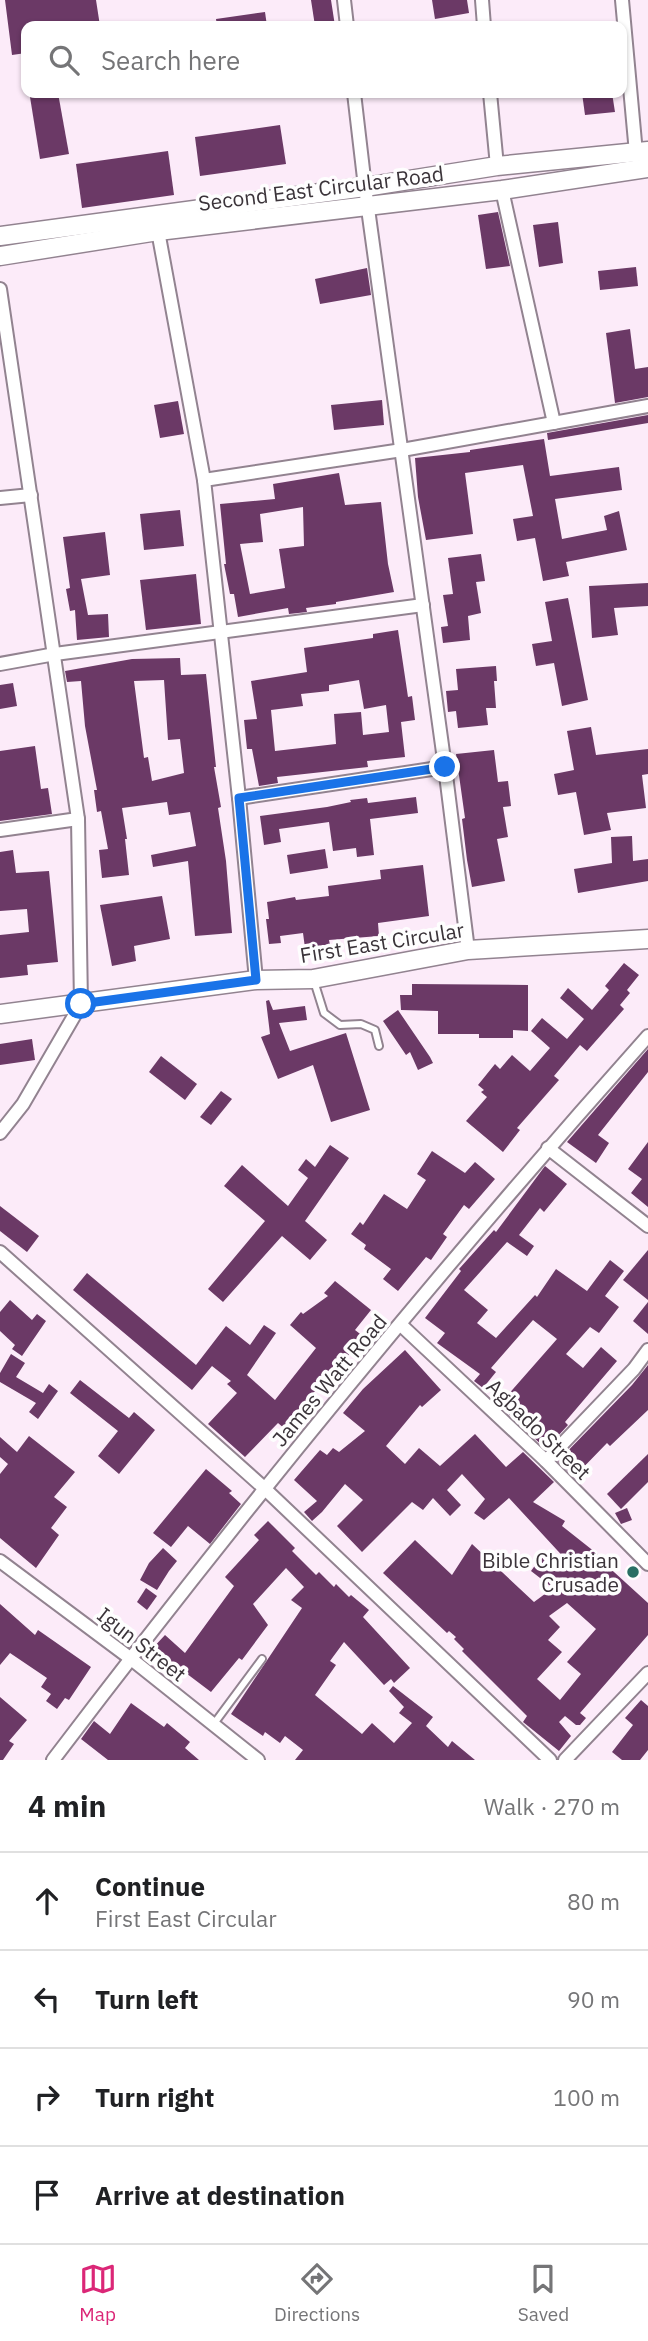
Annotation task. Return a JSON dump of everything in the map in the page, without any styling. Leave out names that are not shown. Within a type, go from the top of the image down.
[{"type":"main road","name":"Second East Circular Road","points":[[0,256],[367,196],[497,166],[642,152]]},
{"type":"main road","name":"Second East Circular Road","points":[[0,236],[168,214],[367,196],[502,190],[648,168]]},
{"type":"main road","name":"First East Circular","points":[[0,1014],[256,980],[313,979],[468,950],[648,939]]},
{"type":"street","points":[[344,0],[346,21]]},
{"type":"street","points":[[482,0],[484,21]]},
{"type":"street","points":[[622,0],[625,21]]},
{"type":"street","points":[[627,38],[642,152]]},
{"type":"street","points":[[355,98],[468,950]]},
{"type":"street","points":[[490,98],[497,166]]},
{"type":"street","points":[[502,190],[554,423]]},
{"type":"street","points":[[168,214],[158,230],[204,480],[256,980]]},
{"type":"street","points":[[0,289],[78,819],[81,1004],[23,1104],[0,1133]]},
{"type":"street","points":[[204,480],[402,450],[648,406]]},
{"type":"street","points":[[0,498],[31,495]]},
{"type":"street","points":[[0,664],[55,654],[423,605]]},
{"type":"street","points":[[239,798],[445,767]]},
{"type":"street","points":[[0,830],[78,819]]},
{"type":"street","name":"James Watt Road","points":[[53,1760],[264,1488],[548,1149],[648,1036]]},
{"type":"street","points":[[548,1149],[648,1226]]},
{"type":"street","points":[[0,1252],[264,1488],[550,1760]]},
{"type":"street","name":"Agbado Street","points":[[401,1325],[546,1461],[648,1564]]},
{"type":"street","points":[[546,1461],[648,1350]]},
{"type":"street","name":"Igun Street","points":[[0,1561],[130,1658],[258,1760]]},
{"type":"street","points":[[565,1760],[647,1676]]},
{"type":"lane","points":[[313,979],[324,1013],[340,1026],[361,1024],[375,1030],[379,1046]]},
{"type":"lane","points":[[214,1725],[262,1659]]},
{"type":"building","points":[[5,0],[96,0],[99,21],[21,21],[21,54],[12,55]]},
{"type":"building","points":[[311,0],[331,0],[334,21],[314,21]]},
{"type":"building","points":[[432,0],[467,0],[469,13],[435,19]]},
{"type":"building","points":[[265,12],[266,21],[216,21]]},
{"type":"building","points":[[30,98],[59,98],[69,154],[40,159]]},
{"type":"building","points":[[583,98],[613,98],[615,112],[585,115]]},
{"type":"building","points":[[280,125],[286,164],[200,176],[195,137]]},
{"type":"building","points":[[168,151],[174,195],[82,208],[76,164]]},
{"type":"building","points":[[498,212],[510,266],[486,269],[478,215]]},
{"type":"building","points":[[558,222],[563,263],[539,267],[533,225]]},
{"type":"building","points":[[636,267],[638,286],[600,290],[598,271]]},
{"type":"building","points":[[367,268],[371,295],[320,304],[315,279]]},
{"type":"building","points":[[630,329],[635,369],[648,367],[648,397],[615,403],[606,333]]},
{"type":"building","points":[[382,400],[384,425],[334,430],[331,405]]},
{"type":"building","points":[[178,401],[184,434],[160,438],[154,405]]},
{"type":"building","points":[[648,415],[648,423],[548,440],[547,433]]},
{"type":"building","points":[[544,439],[550,476],[619,467],[622,490],[555,499],[562,539],[607,530],[604,516],[619,511],[627,550],[566,562],[569,576],[543,581],[535,538],[517,541],[513,519],[533,516],[523,465],[465,473],[473,534],[426,540],[418,497],[415,458]]},
{"type":"building","points":[[339,473],[345,505],[381,502],[394,592],[306,608],[307,612],[289,614],[288,608],[238,617],[224,564],[220,504],[275,499],[273,484]],"holes":[[[303,507],[304,546],[279,549],[285,588],[250,594],[240,544],[263,542],[260,514]]]},
{"type":"building","points":[[180,510],[184,546],[144,550],[140,514]]},
{"type":"building","points":[[105,532],[110,575],[81,579],[88,615],[108,614],[109,637],[77,640],[75,610],[70,611],[66,589],[70,588],[63,537]]},
{"type":"building","points":[[481,554],[485,581],[476,582],[481,613],[468,616],[470,640],[443,643],[441,627],[448,626],[443,595],[453,594],[448,558]]},
{"type":"building","points":[[196,574],[201,624],[146,630],[140,580]]},
{"type":"building","points":[[648,583],[648,606],[614,608],[618,635],[592,638],[589,586]]},
{"type":"building","points":[[568,598],[588,700],[562,706],[554,663],[536,666],[532,644],[552,641],[545,602]]},
{"type":"building","points":[[398,630],[408,697],[412,696],[415,720],[401,722],[405,757],[367,761],[368,767],[277,777],[278,783],[259,786],[252,749],[247,749],[244,720],[257,719],[251,681],[307,672],[304,648],[373,638],[373,634]],"holes":[[[359,680],[364,709],[386,705],[389,732],[363,735],[361,712],[334,714],[336,744],[275,751],[271,710],[303,706],[301,694],[329,691],[329,685]]]},
{"type":"building","points":[[180,658],[181,675],[206,674],[232,933],[195,936],[188,861],[153,867],[151,855],[196,846],[190,812],[169,815],[167,802],[122,808],[129,875],[102,878],[99,850],[108,849],[101,811],[97,812],[94,790],[97,790],[85,726],[81,681],[67,682],[65,671],[132,659]],"holes":[[[164,680],[168,740],[180,739],[184,773],[152,781],[148,757],[144,758],[134,681]]]},
{"type":"building","points":[[496,666],[496,708],[486,708],[488,725],[458,728],[456,711],[448,712],[446,691],[458,690],[456,669]]},
{"type":"building","points":[[13,683],[17,706],[0,709],[0,685]]},
{"type":"building","points":[[591,727],[596,755],[648,749],[648,774],[642,775],[646,808],[607,813],[611,830],[584,835],[576,792],[558,795],[554,774],[574,770],[567,731]]},
{"type":"building","points":[[35,746],[41,789],[48,788],[52,814],[0,821],[0,751]]},
{"type":"building","points":[[494,750],[498,782],[508,781],[511,806],[503,807],[508,837],[497,839],[505,881],[472,887],[456,754]]},
{"type":"building","points":[[416,797],[418,813],[370,819],[374,855],[357,857],[356,848],[333,851],[329,822],[279,829],[281,842],[264,845],[260,816],[327,807],[351,802],[350,800],[367,798],[368,803]]},
{"type":"building","points":[[632,836],[633,861],[648,859],[648,881],[578,893],[574,869],[612,863],[611,837]]},
{"type":"building","points":[[325,849],[328,868],[290,874],[287,855]]},
{"type":"building","points":[[13,850],[16,873],[49,871],[58,962],[27,965],[28,975],[0,978],[0,935],[29,932],[27,909],[0,911],[0,852]]},
{"type":"building","points":[[423,865],[429,916],[378,923],[379,936],[329,940],[330,945],[305,948],[303,933],[280,936],[281,943],[269,944],[267,902],[295,897],[296,900],[329,896],[328,886],[381,879],[380,870]]},
{"type":"building","points":[[162,896],[170,939],[134,946],[136,961],[112,966],[100,905]]},
{"type":"building","points":[[624,963],[639,975],[627,990],[630,993],[620,1005],[624,1009],[587,1051],[580,1045],[554,1076],[559,1080],[517,1128],[520,1130],[503,1152],[466,1121],[487,1097],[478,1085],[495,1064],[500,1069],[512,1055],[530,1071],[550,1048],[531,1031],[542,1018],[567,1039],[584,1019],[560,998],[568,988],[592,1010],[609,990],[605,986]]},
{"type":"building","points":[[412,984],[528,985],[528,1031],[513,1030],[513,1038],[479,1038],[479,1034],[438,1034],[438,1011],[401,1010],[400,995],[412,995]]},
{"type":"building","points":[[269,1000],[273,1010],[305,1006],[307,1020],[279,1023],[290,1051],[346,1033],[370,1110],[331,1122],[313,1065],[278,1079],[261,1037],[270,1034],[266,1001]]},
{"type":"building","points":[[398,1010],[433,1063],[418,1070],[410,1052],[406,1055],[383,1021]]},
{"type":"building","points":[[32,1039],[35,1060],[0,1065],[0,1044]]},
{"type":"building","points":[[648,1049],[648,1072],[598,1135],[609,1143],[596,1163],[567,1142]]},
{"type":"building","points":[[161,1056],[197,1084],[185,1100],[149,1072]]},
{"type":"building","points":[[221,1091],[232,1099],[211,1125],[200,1117]]},
{"type":"building","points":[[648,1142],[648,1207],[631,1193],[642,1179],[628,1169]]},
{"type":"building","points":[[330,1145],[349,1158],[305,1221],[327,1240],[310,1260],[282,1236],[223,1302],[208,1289],[265,1221],[224,1186],[242,1165],[288,1206],[308,1178],[298,1170],[306,1159],[315,1167]]},
{"type":"building","points":[[432,1151],[465,1173],[475,1162],[495,1179],[469,1209],[464,1205],[443,1234],[447,1237],[431,1260],[426,1257],[398,1291],[383,1279],[391,1269],[364,1249],[366,1245],[351,1234],[360,1222],[363,1225],[384,1194],[407,1209],[426,1180],[417,1174]]},
{"type":"building","points":[[545,1166],[567,1184],[544,1212],[540,1208],[519,1235],[534,1246],[527,1256],[507,1242],[464,1290],[488,1310],[477,1323],[496,1338],[535,1295],[537,1297],[556,1269],[587,1291],[610,1260],[624,1271],[605,1296],[619,1307],[599,1333],[590,1327],[566,1354],[583,1368],[601,1347],[617,1361],[565,1422],[568,1425],[546,1449],[499,1405],[557,1339],[533,1320],[491,1368],[496,1372],[483,1388],[474,1381],[480,1374],[437,1343],[445,1333],[425,1318],[461,1271],[459,1269],[494,1230],[496,1232]]},
{"type":"building","points":[[0,1206],[39,1236],[27,1252],[0,1231]]},
{"type":"building","points":[[648,1250],[648,1300],[623,1280]]},
{"type":"building","points":[[87,1273],[196,1365],[226,1326],[250,1345],[264,1325],[276,1333],[247,1375],[275,1400],[316,1348],[290,1325],[301,1312],[303,1314],[328,1296],[324,1293],[335,1281],[371,1310],[355,1330],[368,1340],[358,1352],[353,1349],[338,1370],[334,1367],[285,1429],[278,1423],[245,1457],[208,1424],[237,1393],[227,1384],[231,1381],[212,1366],[192,1390],[73,1290]]},
{"type":"building","points":[[10,1300],[32,1320],[37,1314],[46,1321],[22,1356],[12,1349],[15,1345],[0,1331],[0,1312]]},
{"type":"building","points":[[648,1302],[648,1334],[633,1321]]},
{"type":"building","points":[[405,1350],[441,1390],[422,1407],[420,1405],[386,1446],[405,1464],[419,1448],[440,1466],[475,1434],[506,1467],[523,1452],[554,1482],[533,1502],[565,1521],[562,1526],[605,1560],[603,1562],[648,1603],[648,1635],[580,1713],[586,1718],[580,1725],[565,1716],[559,1722],[571,1736],[559,1751],[523,1722],[527,1716],[462,1651],[464,1649],[454,1639],[456,1637],[449,1631],[447,1633],[383,1573],[415,1540],[452,1575],[472,1544],[534,1602],[553,1588],[531,1571],[544,1553],[564,1568],[569,1563],[509,1498],[484,1520],[474,1513],[485,1499],[462,1474],[447,1490],[461,1505],[450,1516],[433,1498],[423,1510],[412,1502],[362,1552],[337,1526],[363,1500],[345,1484],[312,1521],[304,1512],[317,1501],[294,1480],[320,1450],[327,1455],[333,1448],[339,1452],[365,1431],[343,1413],[363,1389]],"holes":[[[567,1603],[596,1629],[567,1662],[581,1674],[560,1700],[537,1679],[562,1652],[548,1640],[560,1627],[549,1616]]]},
{"type":"building","points":[[11,1354],[25,1363],[16,1377],[43,1393],[49,1384],[58,1391],[38,1419],[29,1412],[36,1403],[0,1382],[0,1373]]},
{"type":"building","points":[[648,1365],[648,1410],[610,1446],[607,1443],[574,1477],[558,1461]]},
{"type":"building","points":[[80,1380],[129,1418],[134,1412],[155,1430],[119,1474],[98,1456],[118,1431],[70,1393]]},
{"type":"building","points":[[29,1436],[75,1472],[54,1497],[67,1507],[51,1528],[59,1535],[36,1568],[0,1538],[0,1474],[8,1464],[0,1457],[0,1437],[17,1452]]},
{"type":"building","points":[[648,1454],[648,1482],[621,1509],[607,1494]]},
{"type":"building","points":[[206,1469],[232,1491],[229,1493],[241,1504],[210,1544],[188,1526],[171,1547],[153,1533]]},
{"type":"building","points":[[627,1508],[632,1520],[621,1524],[615,1513]]},
{"type":"building","points":[[268,1521],[295,1548],[292,1551],[316,1575],[319,1572],[334,1587],[336,1584],[349,1597],[351,1595],[369,1610],[363,1617],[410,1668],[394,1683],[391,1679],[384,1685],[344,1642],[330,1661],[336,1665],[315,1695],[362,1734],[372,1723],[394,1743],[412,1723],[399,1713],[404,1707],[389,1691],[393,1686],[433,1717],[426,1726],[448,1747],[452,1741],[475,1760],[295,1760],[303,1750],[285,1736],[280,1743],[265,1732],[263,1736],[231,1714],[302,1608],[291,1600],[304,1587],[286,1568],[253,1604],[268,1625],[242,1660],[239,1658],[211,1692],[166,1658],[163,1661],[151,1650],[165,1635],[185,1653],[234,1586],[225,1577],[259,1540],[254,1535]]},
{"type":"building","points":[[163,1548],[177,1561],[157,1590],[140,1580],[149,1563]]},
{"type":"building","points":[[146,1588],[157,1596],[147,1610],[137,1602]]},
{"type":"building","points":[[0,1604],[35,1635],[38,1630],[91,1667],[69,1700],[65,1698],[57,1709],[46,1701],[51,1694],[41,1687],[47,1678],[10,1653],[0,1665]]},
{"type":"building","points":[[0,1697],[27,1720],[9,1741],[14,1744],[3,1760],[0,1760]]},
{"type":"building","points":[[641,1700],[648,1706],[648,1750],[640,1760],[622,1760],[612,1752],[633,1725],[625,1718]]},
{"type":"building","points":[[131,1703],[164,1727],[167,1723],[190,1742],[185,1748],[199,1760],[108,1760],[81,1739],[94,1721],[110,1734]]},
{"type":"place","name":"Bible Christian Crusade","points":[[633,1572]]},
{"type":"route","points":[[81,1004],[256,980],[239,798],[445,767]]}]
